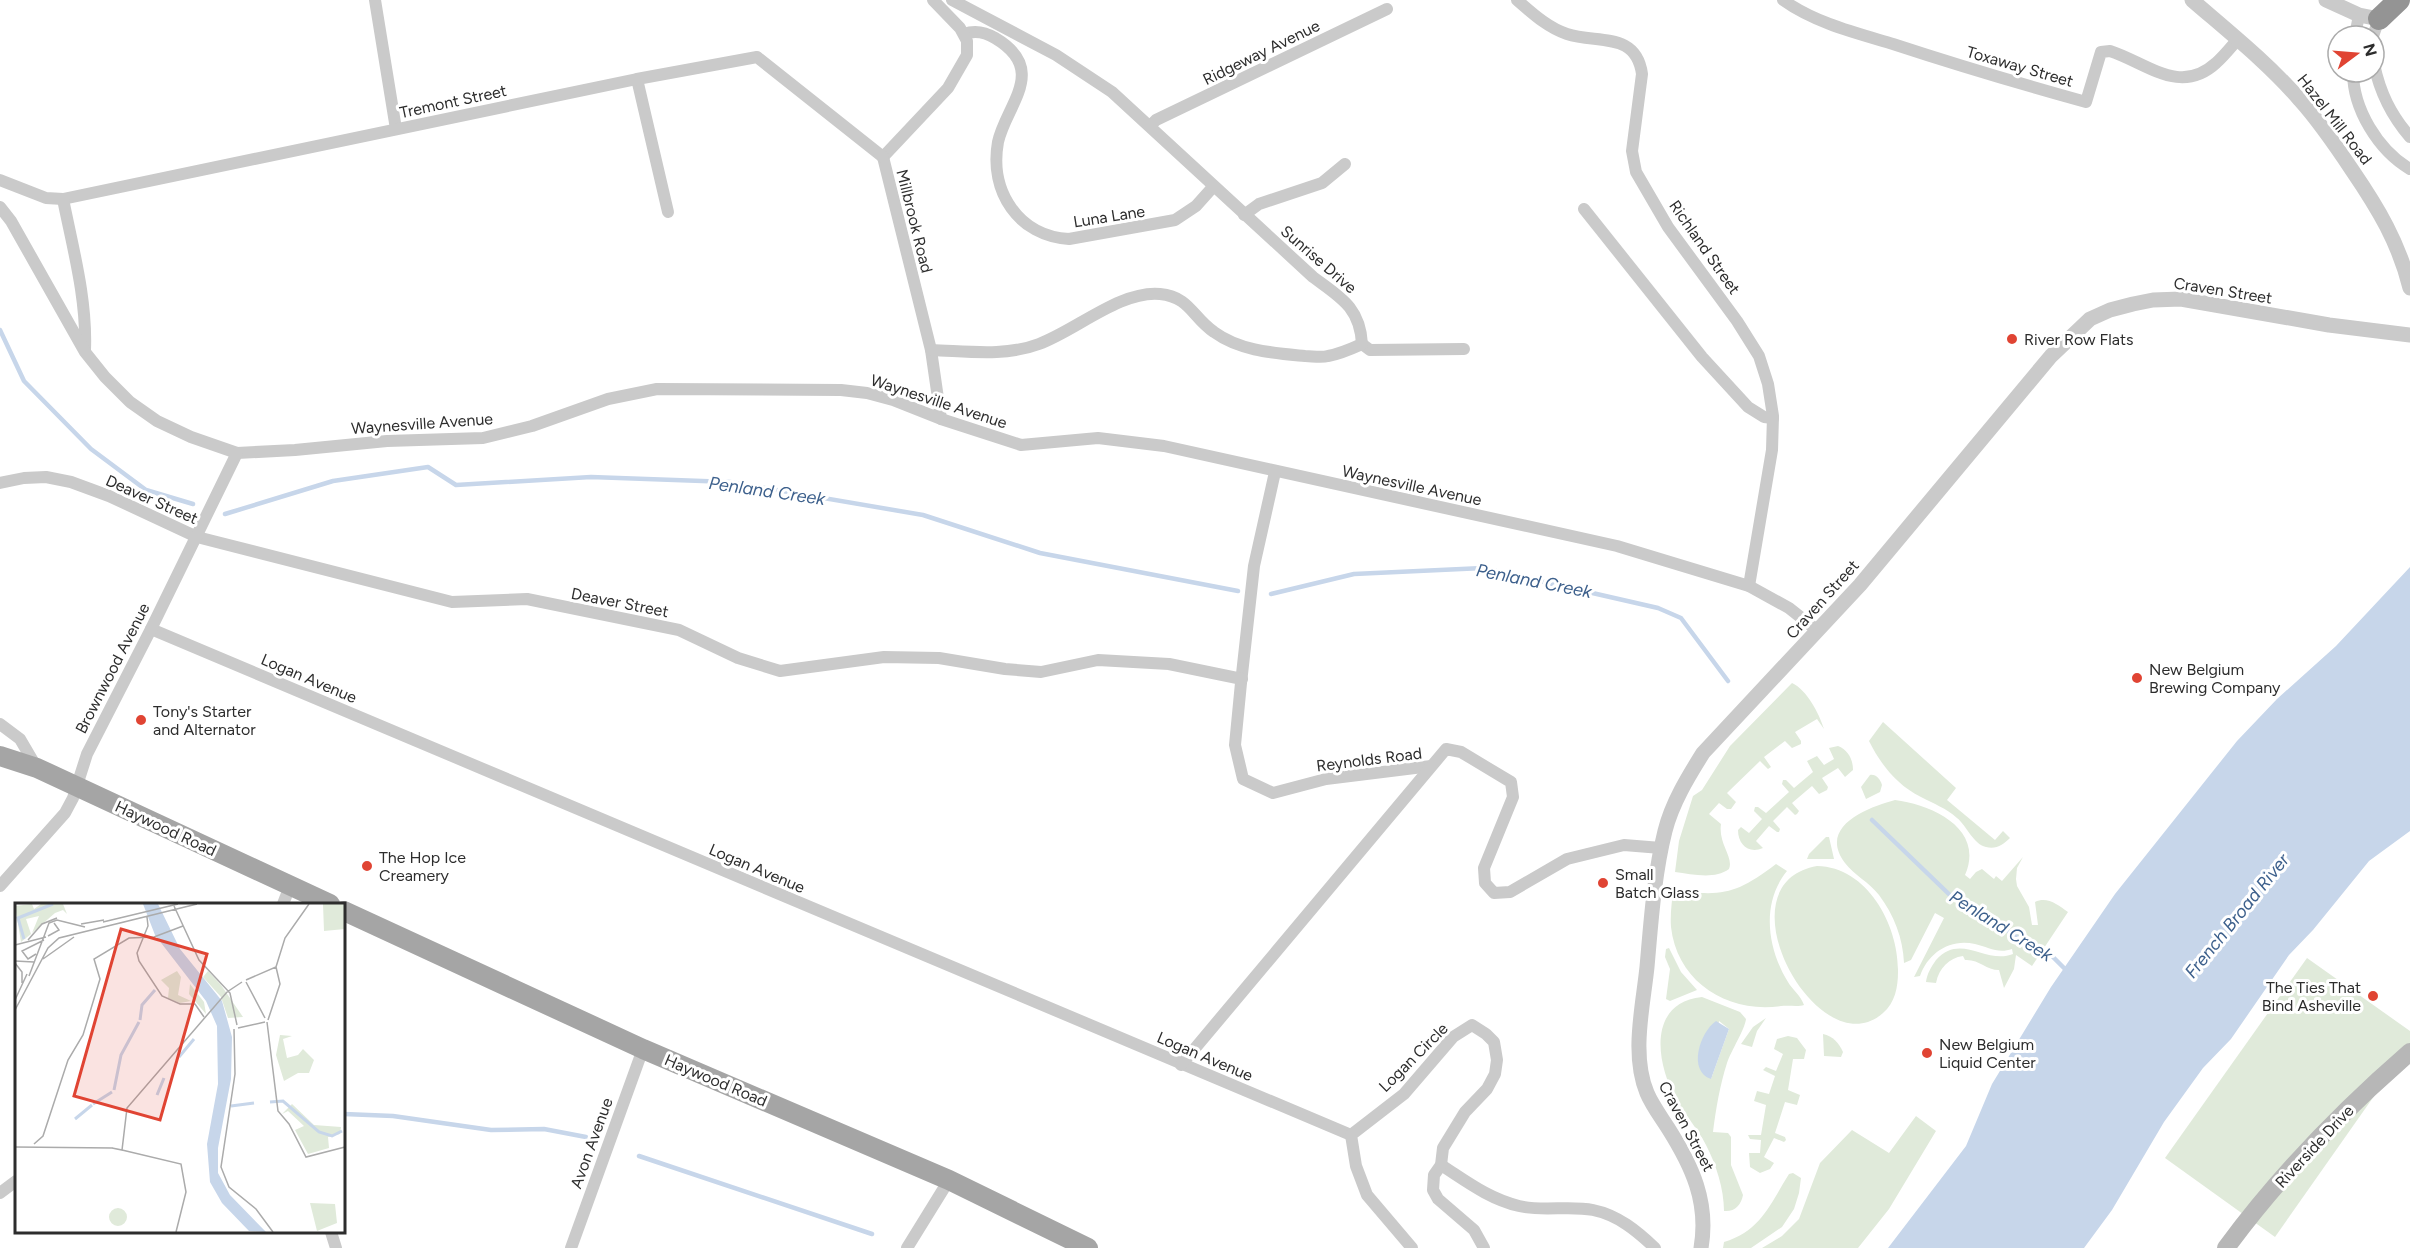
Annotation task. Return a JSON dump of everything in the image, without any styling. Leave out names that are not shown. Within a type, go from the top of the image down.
[{"type":"highway","points":[[2369,17],[2399,0]]},
{"type":"main road","name":"Haywood Road","points":[[0,756],[38,768],[328,903]]},
{"type":"main road","name":"Haywood Road","points":[[345,911],[643,1049],[949,1180],[1088,1248]]},
{"type":"main road","name":"Riverside Drive","points":[[2226,1248],[2296,1164],[2334,1123],[2410,1053]]},
{"type":"street","points":[[375,0],[396,129]]},
{"type":"street","name":"Sunrise Drive","points":[[952,0],[1016,32],[1085,73],[1112,92],[1313,277],[1347,303],[1361,329],[1362,344]]},
{"type":"street","name":"Richland Street","points":[[1517,0],[1547,25],[1567,34],[1621,44],[1631,50],[1641,64],[1642,81],[1632,151],[1636,172],[1668,227],[1737,321],[1759,356],[1768,384],[1773,418],[1772,450],[1749,586]]},
{"type":"street","name":"Toxaway Street","points":[[1783,0],[1814,17],[1841,28],[2003,79],[2086,102],[2101,52],[2110,51],[2169,77],[2188,79],[2216,64],[2238,39]]},
{"type":"street","name":"Hazel Mill Road","points":[[2192,0],[2238,39],[2301,100],[2331,139],[2388,224],[2400,250],[2410,288]]},
{"type":"street","points":[[2326,0],[2369,17]]},
{"type":"street","points":[[936,1],[964,34]]},
{"type":"street","name":"Ridgeway Avenue","points":[[1150,126],[1156,120],[1275,61],[1387,9]]},
{"type":"street","name":"Luna Lane","points":[[964,34],[980,32],[995,38],[1017,61],[1021,76],[1019,94],[999,141],[998,164],[1005,198],[1024,224],[1035,231],[1056,238],[1069,239],[1175,220],[1188,213],[1214,187]]},
{"type":"street","name":"Millbrook Road","points":[[941,419],[931,350],[883,158],[948,88],[967,56],[964,34]]},
{"type":"street","name":"Tremont Street","points":[[0,180],[46,198],[63,199],[637,79],[757,57],[883,158]]},
{"type":"street","points":[[637,79],[668,212]]},
{"type":"street","points":[[2353,84],[2362,116],[2382,144],[2410,169]]},
{"type":"street","points":[[2378,84],[2395,120],[2410,137]]},
{"type":"street","points":[[1244,215],[1259,204],[1322,183],[1345,164]]},
{"type":"street","points":[[63,199],[82,291],[86,323],[85,352]]},
{"type":"street","name":"Waynesville Avenue","points":[[0,207],[11,221],[85,352],[105,377],[130,402],[157,421],[191,437],[237,453],[387,441],[483,438],[532,426],[608,399],[657,389],[841,390],[867,393],[893,400],[941,419],[1021,445],[1098,438],[1164,446],[1617,546],[1749,586],[1789,608],[1818,631]]},
{"type":"street","points":[[1584,209],[1702,357],[1748,407],[1764,417],[1773,418]]},
{"type":"street","points":[[931,350],[989,352],[1021,350],[1039,345],[1126,300],[1156,293],[1182,300],[1203,324],[1216,334],[1257,351],[1326,357],[1362,344],[1370,350],[1464,349]]},
{"type":"street","name":"Craven Street","points":[[1701,1248],[1702,1215],[1697,1185],[1688,1160],[1647,1093],[1640,1065],[1640,1041],[1650,927],[1661,848],[1674,807],[1703,753],[1729,722],[1818,631],[1910,526],[2051,356],[2090,319],[2110,310],[2133,304],[2153,300],[2181,299],[2330,326],[2410,335]]},
{"type":"street","name":"Brownwood Avenue","points":[[0,886],[65,813],[87,754],[237,453]]},
{"type":"street","name":"Reynolds Road","points":[[1275,472],[1254,566],[1235,745],[1243,779],[1273,794],[1326,779],[1431,766]]},
{"type":"street","name":"Deaver Street","points":[[0,483],[24,478],[46,477],[71,482],[109,496],[197,537],[452,602],[527,599],[679,630],[738,658],[780,671],[884,657],[928,657],[1041,672],[1098,660],[1169,664],[1242,679]]},
{"type":"street","name":"Logan Avenue","points":[[151,629],[1351,1135]]},
{"type":"street","points":[[0,724],[20,739],[38,768]]},
{"type":"street","points":[[1431,766],[1446,749],[1461,752],[1511,782],[1514,797],[1484,868],[1485,883],[1494,893],[1510,892],[1568,860],[1624,844],[1661,848]]},
{"type":"street","name":"Reynolds Road","points":[[1181,1065],[1431,766]]},
{"type":"street","points":[[283,903],[290,886]]},
{"type":"street","name":"Logan Circle","points":[[1351,1135],[1404,1094],[1454,1037],[1472,1024],[1486,1034],[1494,1042],[1497,1060],[1495,1074],[1487,1089],[1465,1112],[1443,1148],[1441,1165],[1434,1175],[1433,1190],[1438,1199],[1474,1230],[1484,1248]]},
{"type":"street","name":"Avon Avenue","points":[[571,1248],[643,1049]]},
{"type":"street","points":[[1351,1135],[1356,1166],[1367,1195],[1412,1248]]},
{"type":"street","points":[[1441,1165],[1490,1197],[1520,1206],[1550,1210],[1592,1210],[1617,1218],[1655,1248]]},
{"type":"street","points":[[907,1248],[949,1180]]},
{"type":"street","points":[[0,1193],[15,1182]]},
{"type":"street","points":[[331,1233],[336,1248]]},
{"type":"green space","points":[[1792,683],[1803,691],[1812,703],[1824,729],[1817,719],[1795,732],[1801,744],[1792,748],[1785,741],[1764,757],[1771,767],[1768,769],[1760,761],[1727,793],[1736,802],[1731,809],[1719,803],[1709,814],[1721,824],[1722,838],[1730,864],[1729,869],[1710,875],[1675,872],[1679,841],[1693,796],[1702,790],[1730,746]]},
{"type":"green space","points":[[1883,722],[1956,788],[1947,800],[1995,840],[2003,831],[2010,838],[1996,847],[1981,845],[1961,821],[1904,787],[1884,766],[1869,741]]},
{"type":"green space","points":[[1838,746],[1849,755],[1853,770],[1845,777],[1838,768],[1822,778],[1828,787],[1827,790],[1819,794],[1812,786],[1792,803],[1799,811],[1795,815],[1787,807],[1773,821],[1780,829],[1779,832],[1769,826],[1756,841],[1763,848],[1753,850],[1745,847],[1740,840],[1738,830],[1741,827],[1749,833],[1762,819],[1754,811],[1755,807],[1766,813],[1789,792],[1782,784],[1783,780],[1794,788],[1813,772],[1807,761],[1817,756],[1824,765],[1834,759],[1829,748]]},
{"type":"green space","points":[[1870,775],[1878,777],[1882,785],[1880,792],[1866,799],[1861,787]]},
{"type":"green space","points":[[1895,800],[1925,807],[1952,822],[1962,832],[1968,845],[1969,859],[1965,875],[1970,879],[1982,869],[1994,879],[1996,876],[2002,881],[2023,857],[2017,868],[2016,879],[2017,886],[2029,907],[2032,925],[2038,925],[2035,902],[2039,900],[2056,904],[2068,912],[2032,966],[2016,955],[2014,969],[2004,988],[1999,970],[1965,960],[1963,956],[1945,965],[1936,983],[1926,982],[1936,960],[1945,952],[1964,949],[1993,956],[2013,954],[2012,949],[1998,950],[1975,944],[1957,943],[1941,949],[1928,960],[1920,976],[1914,977],[1944,918],[1935,913],[1911,960],[1904,963],[1900,936],[1889,911],[1875,890],[1845,863],[1838,850],[1837,839],[1842,829],[1860,813]]},
{"type":"green space","points":[[1826,837],[1829,837],[1834,859],[1807,859],[1809,854]]},
{"type":"green space","points":[[1776,864],[1787,871],[1773,897],[1770,911],[1772,940],[1781,969],[1804,1005],[1761,1007],[1742,1005],[1708,990],[1683,964],[1675,947],[1671,927],[1673,890],[1705,893],[1728,891],[1750,882]]},
{"type":"green space","points":[[1817,866],[1835,869],[1851,877],[1865,888],[1877,902],[1893,936],[1898,972],[1893,1000],[1883,1013],[1858,1024],[1831,1017],[1807,996],[1788,968],[1777,935],[1776,905],[1788,880]]},
{"type":"green space","points":[[1669,948],[1681,972],[1697,990],[1670,1001],[1666,999],[1670,969],[1665,957],[1666,949]]},
{"type":"green space","points":[[2307,958],[2410,1031],[2410,1045],[2275,1237],[2165,1158]]},
{"type":"green space","points":[[1702,997],[1740,1012],[1746,1019],[1725,1071],[1718,1097],[1713,1132],[1728,1133],[1731,1137],[1731,1165],[1743,1195],[1739,1205],[1731,1210],[1724,1211],[1721,1185],[1713,1160],[1703,1139],[1676,1099],[1664,1069],[1661,1037],[1664,1022],[1672,1010],[1684,1002]],"holes":[[[1719,1021],[1729,1029],[1711,1079]]]},
{"type":"green space","points":[[1766,1018],[1757,1031],[1752,1047],[1741,1044],[1753,1027]]},
{"type":"green space","points":[[1823,1034],[1830,1036],[1838,1043],[1843,1052],[1841,1057],[1824,1056]]},
{"type":"green space","points":[[1788,1036],[1797,1038],[1806,1050],[1804,1059],[1793,1059],[1788,1090],[1800,1095],[1797,1105],[1785,1102],[1775,1133],[1785,1137],[1786,1140],[1784,1142],[1774,1138],[1764,1157],[1774,1163],[1770,1169],[1760,1173],[1750,1167],[1749,1153],[1760,1153],[1761,1140],[1750,1139],[1748,1135],[1761,1135],[1766,1105],[1754,1101],[1757,1091],[1769,1094],[1775,1076],[1763,1070],[1766,1067],[1776,1071],[1783,1054],[1774,1049],[1777,1039]]},
{"type":"green space","points":[[1916,1116],[1936,1131],[1889,1209],[1858,1248],[1762,1248],[1782,1236],[1799,1219],[1820,1163],[1852,1130],[1889,1153]]},
{"type":"green space","points":[[1793,1173],[1801,1178],[1799,1193],[1794,1209],[1782,1227],[1751,1248],[1723,1248],[1724,1242],[1737,1237],[1756,1224],[1789,1174]]},
{"type":"water","name":"French Broad River","points":[[2410,567],[2410,831],[2369,861],[2313,930],[2289,955],[2231,1039],[2203,1068],[2164,1122],[2112,1210],[2084,1248],[1888,1248],[1966,1146],[1992,1084],[2051,987],[2115,894],[2237,741],[2277,699],[2336,646]]},
{"type":"water","points":[[1716,1021],[1729,1029],[1711,1079],[1699,1068],[1698,1060],[1701,1042],[1710,1026]]},
{"type":"waterway","name":"Penland Creek","points":[[0,330],[24,381],[91,449],[146,490],[193,504]]},
{"type":"waterway","name":"Penland Creek","points":[[225,514],[333,481],[428,467],[456,485],[591,477],[730,482],[923,515],[1040,553],[1238,591]]},
{"type":"waterway","name":"Penland Creek","points":[[1271,594],[1354,574],[1483,568],[1658,608],[1681,618],[1728,681]]},
{"type":"waterway","name":"Penland Creek","points":[[1872,820],[1953,898],[1988,917],[2021,940],[2052,956],[2067,971]]},
{"type":"waterway","points":[[345,1114],[393,1116],[491,1130],[544,1129],[586,1137]]},
{"type":"waterway","points":[[639,1156],[872,1234]]},
{"type":"place","name":"River Row Flats","points":[[2012,339]]},
{"type":"place","name":"New Belgium Brewing Company","points":[[2137,678]]},
{"type":"place","name":"Tony's Starter and Alternator","points":[[141,720]]},
{"type":"place","name":"The Hop Ice Creamery","points":[[367,866]]},
{"type":"place","name":"Small Batch Glass","points":[[1603,883]]},
{"type":"place","name":"The Ties That Bind Asheville","points":[[2373,996]]},
{"type":"place","name":"New Belgium Liquid Center","points":[[1927,1053]]}]
